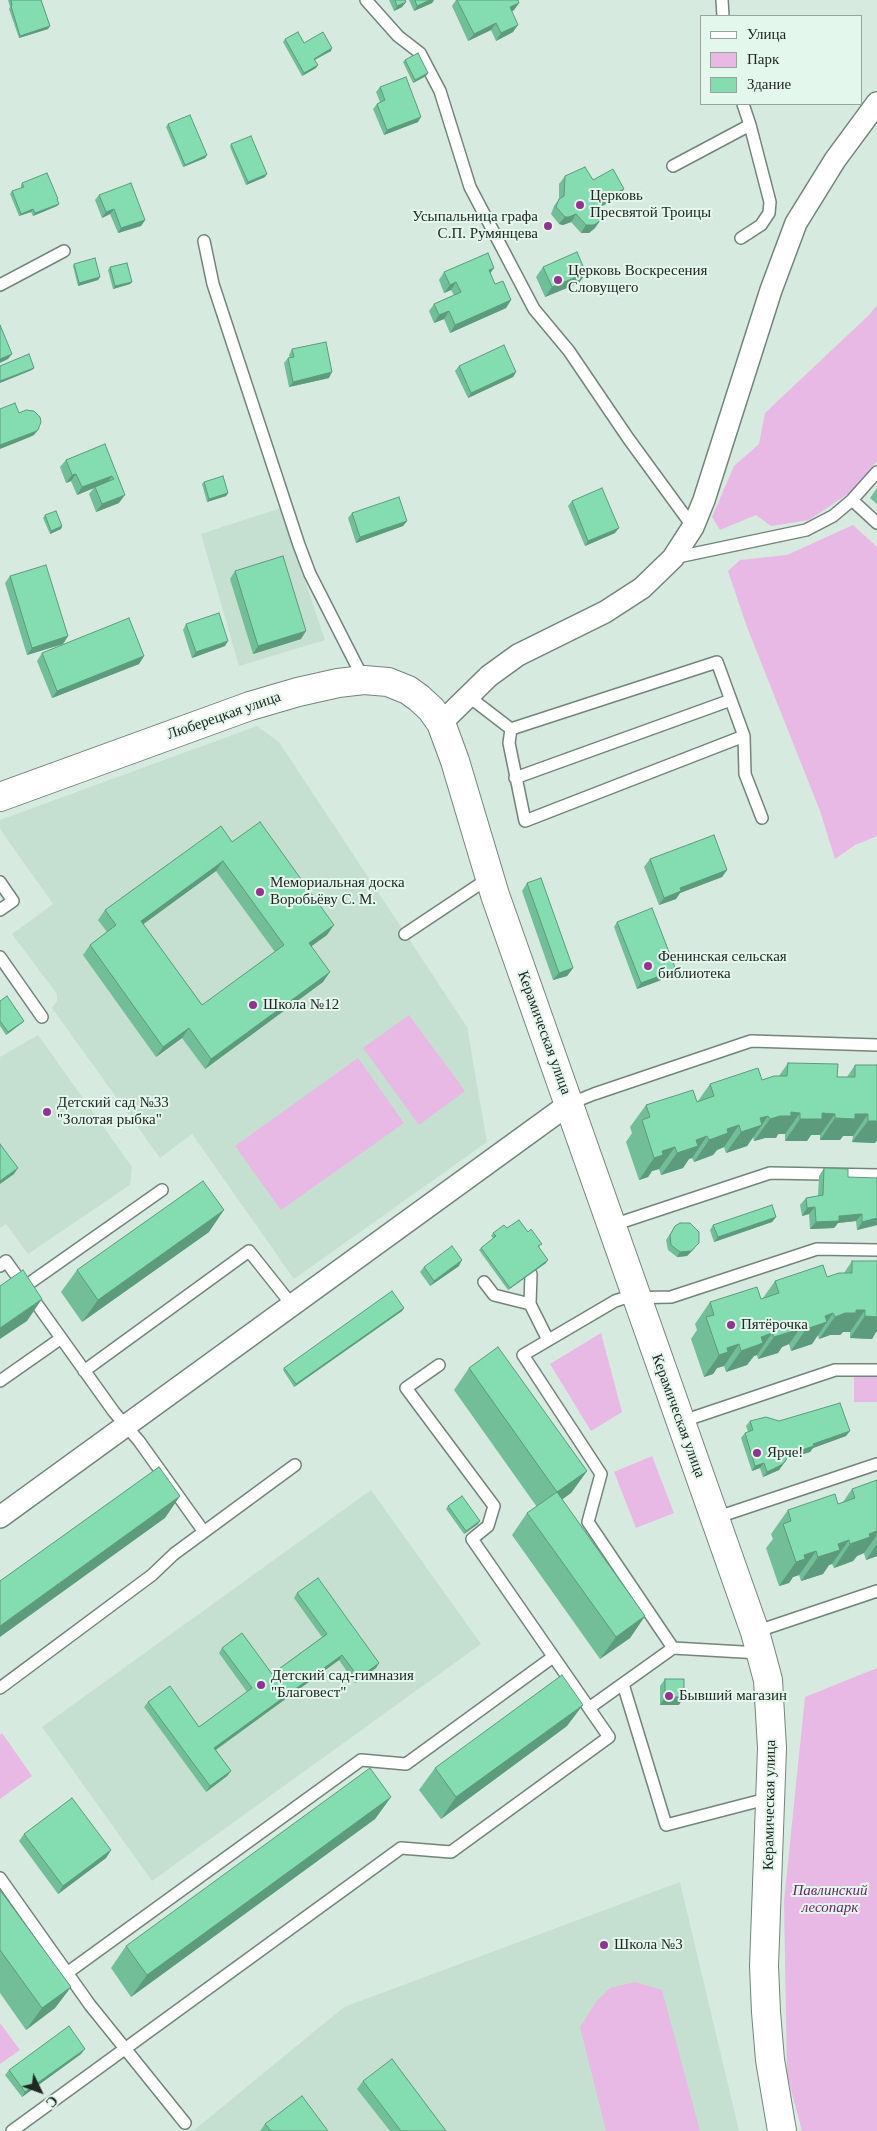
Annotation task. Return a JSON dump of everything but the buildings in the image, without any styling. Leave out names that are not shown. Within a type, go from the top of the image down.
[{"type":"main road","name":"Люберецкая улица","points":[[0,797],[250,706],[306,690],[364,680],[388,682],[408,690],[431,709],[440,723]]},
{"type":"main road","name":"Керамическая улица","points":[[440,723],[450,747],[490,878],[758,1642],[768,1680],[771,1708],[771,1797],[764,1966],[770,2060],[782,2131]]},
{"type":"street","points":[[440,723],[489,676],[518,655],[605,612],[642,588],[673,558],[693,526],[704,500],[773,284],[796,223],[836,160],[877,102]]},
{"type":"street","points":[[0,1517],[569,1104]]},
{"type":"lane","points":[[366,0],[398,36],[420,53],[440,91],[470,187],[534,309],[569,351],[628,438],[693,526]]},
{"type":"lane","points":[[722,0],[723,15]]},
{"type":"lane","points":[[741,238],[761,225],[769,213],[770,202],[743,105]]},
{"type":"lane","points":[[673,166],[750,125]]},
{"type":"lane","points":[[204,241],[213,284],[298,545],[310,574],[364,680]]},
{"type":"lane","points":[[0,285],[64,251]]},
{"type":"lane","points":[[673,558],[806,530],[834,516],[852,500],[877,472]]},
{"type":"lane","points":[[852,500],[877,523]]},
{"type":"lane","points":[[511,729],[718,662],[744,736],[745,774],[762,818]]},
{"type":"lane","points":[[468,696],[511,729]]},
{"type":"lane","points":[[516,778],[731,700]]},
{"type":"lane","points":[[511,729],[509,743],[525,821],[744,736]]},
{"type":"lane","points":[[406,934],[490,878]]},
{"type":"lane","points":[[0,882],[13,901],[0,910]]},
{"type":"lane","points":[[0,957],[42,1017]]},
{"type":"lane","points":[[569,1104],[751,1041],[877,1045]]},
{"type":"lane","points":[[613,1225],[770,1173],[877,1175]]},
{"type":"lane","points":[[24,1287],[162,1190]]},
{"type":"lane","points":[[673,1648],[588,1522],[600,1474],[523,1355],[615,1301],[671,1297],[817,1249],[877,1250]]},
{"type":"lane","points":[[84,1371],[249,1251],[292,1305]]},
{"type":"lane","points":[[0,1266],[6,1261],[84,1371],[139,1441],[204,1532]]},
{"type":"lane","points":[[531,1274],[530,1304],[548,1340]]},
{"type":"lane","points":[[484,1282],[494,1295],[530,1304]]},
{"type":"lane","points":[[0,1380],[60,1338]]},
{"type":"lane","points":[[12,2131],[401,1848],[451,1852],[609,1737],[472,1539],[488,1526],[494,1506],[406,1388],[439,1365]]},
{"type":"lane","points":[[680,1422],[835,1370],[877,1370]]},
{"type":"lane","points":[[715,1518],[877,1464]]},
{"type":"lane","points":[[0,1688],[152,1575],[174,1554],[295,1465]]},
{"type":"lane","points":[[589,1708],[673,1648],[758,1642],[877,1591]]},
{"type":"lane","points":[[67,1973],[361,1760],[406,1764],[554,1657]]},
{"type":"lane","points":[[623,1684],[666,1825],[771,1797]]},
{"type":"lane","points":[[0,1878],[67,1973],[185,2123]]},
{"type":"shaded area","points":[[281,508],[325,640],[239,666],[201,534]]},
{"type":"shaded area","name":"Школа №12","points":[[257,726],[279,742],[467,1027],[487,1142],[294,1279],[192,1134],[160,1158],[52,1008],[57,1001],[57,994],[12,934],[53,904],[0,829],[0,820]]},
{"type":"shaded area","name":"Детский сад №33 \"Золотая рыбка\"","points":[[38,1035],[132,1167],[130,1185],[28,1254],[6,1224],[0,1228],[0,1057]]},
{"type":"shaded area","name":"Детский сад-гимназия \"Благовест\"","points":[[371,1490],[481,1644],[152,1881],[42,1727]]},
{"type":"shaded area","name":"Школа №3","points":[[680,1882],[739,2131],[193,2131],[344,2007]]},
{"type":"green space","points":[[877,305],[877,461],[852,491],[809,520],[771,526],[756,515],[720,530],[712,517],[734,466],[759,444],[765,413],[869,315]]},
{"type":"green space","points":[[853,525],[877,547],[877,836],[855,845],[835,859],[820,811],[747,627],[728,571],[740,560],[787,555]]},
{"type":"green space","points":[[409,1015],[465,1091],[419,1125],[363,1048]]},
{"type":"green space","points":[[358,1058],[404,1123],[281,1210],[235,1146]]},
{"type":"green space","points":[[601,1333],[622,1412],[591,1431],[550,1364]]},
{"type":"green space","points":[[854,1375],[877,1375],[877,1402],[854,1402]]},
{"type":"green space","points":[[652,1456],[674,1513],[636,1528],[614,1472]]},
{"type":"green space","name":"Павлинский лесопарк","points":[[877,1668],[877,2131],[802,2131],[787,2075],[784,1901],[805,1697]]},
{"type":"green space","points":[[2,1733],[32,1776],[0,1799],[0,1735]]},
{"type":"green space","points":[[635,1982],[662,1990],[700,2131],[606,2131],[580,2027],[596,2002],[610,1988]]},
{"type":"green space","points":[[0,2023],[20,2050],[0,2064]]},
{"type":"place","name":"Церковь Пресвятой Троицы","points":[[580,205]]},
{"type":"place","name":"Усыпальница графа С.П. Румянцева","points":[[548,226]]},
{"type":"place","name":"Церковь Воскресения Словущего","points":[[558,280]]},
{"type":"place","name":"Мемориальная доска Воробьёву С. М.","points":[[260,892]]},
{"type":"place","name":"Фенинская сельская библиотека","points":[[648,966]]},
{"type":"place","name":"Школа №12","points":[[253,1005]]},
{"type":"place","name":"Детский сад №33 \"Золотая рыбка\"","points":[[47,1112]]},
{"type":"place","name":"Пятёрочка","points":[[731,1325]]},
{"type":"place","name":"Ярче!","points":[[757,1453]]},
{"type":"place","name":"Детский сад-гимназия \"Благовест\"","points":[[261,1685]]},
{"type":"place","name":"Бывший магазин","points":[[669,1696]]},
{"type":"place","name":"Школа №3","points":[[604,1945]]}]
